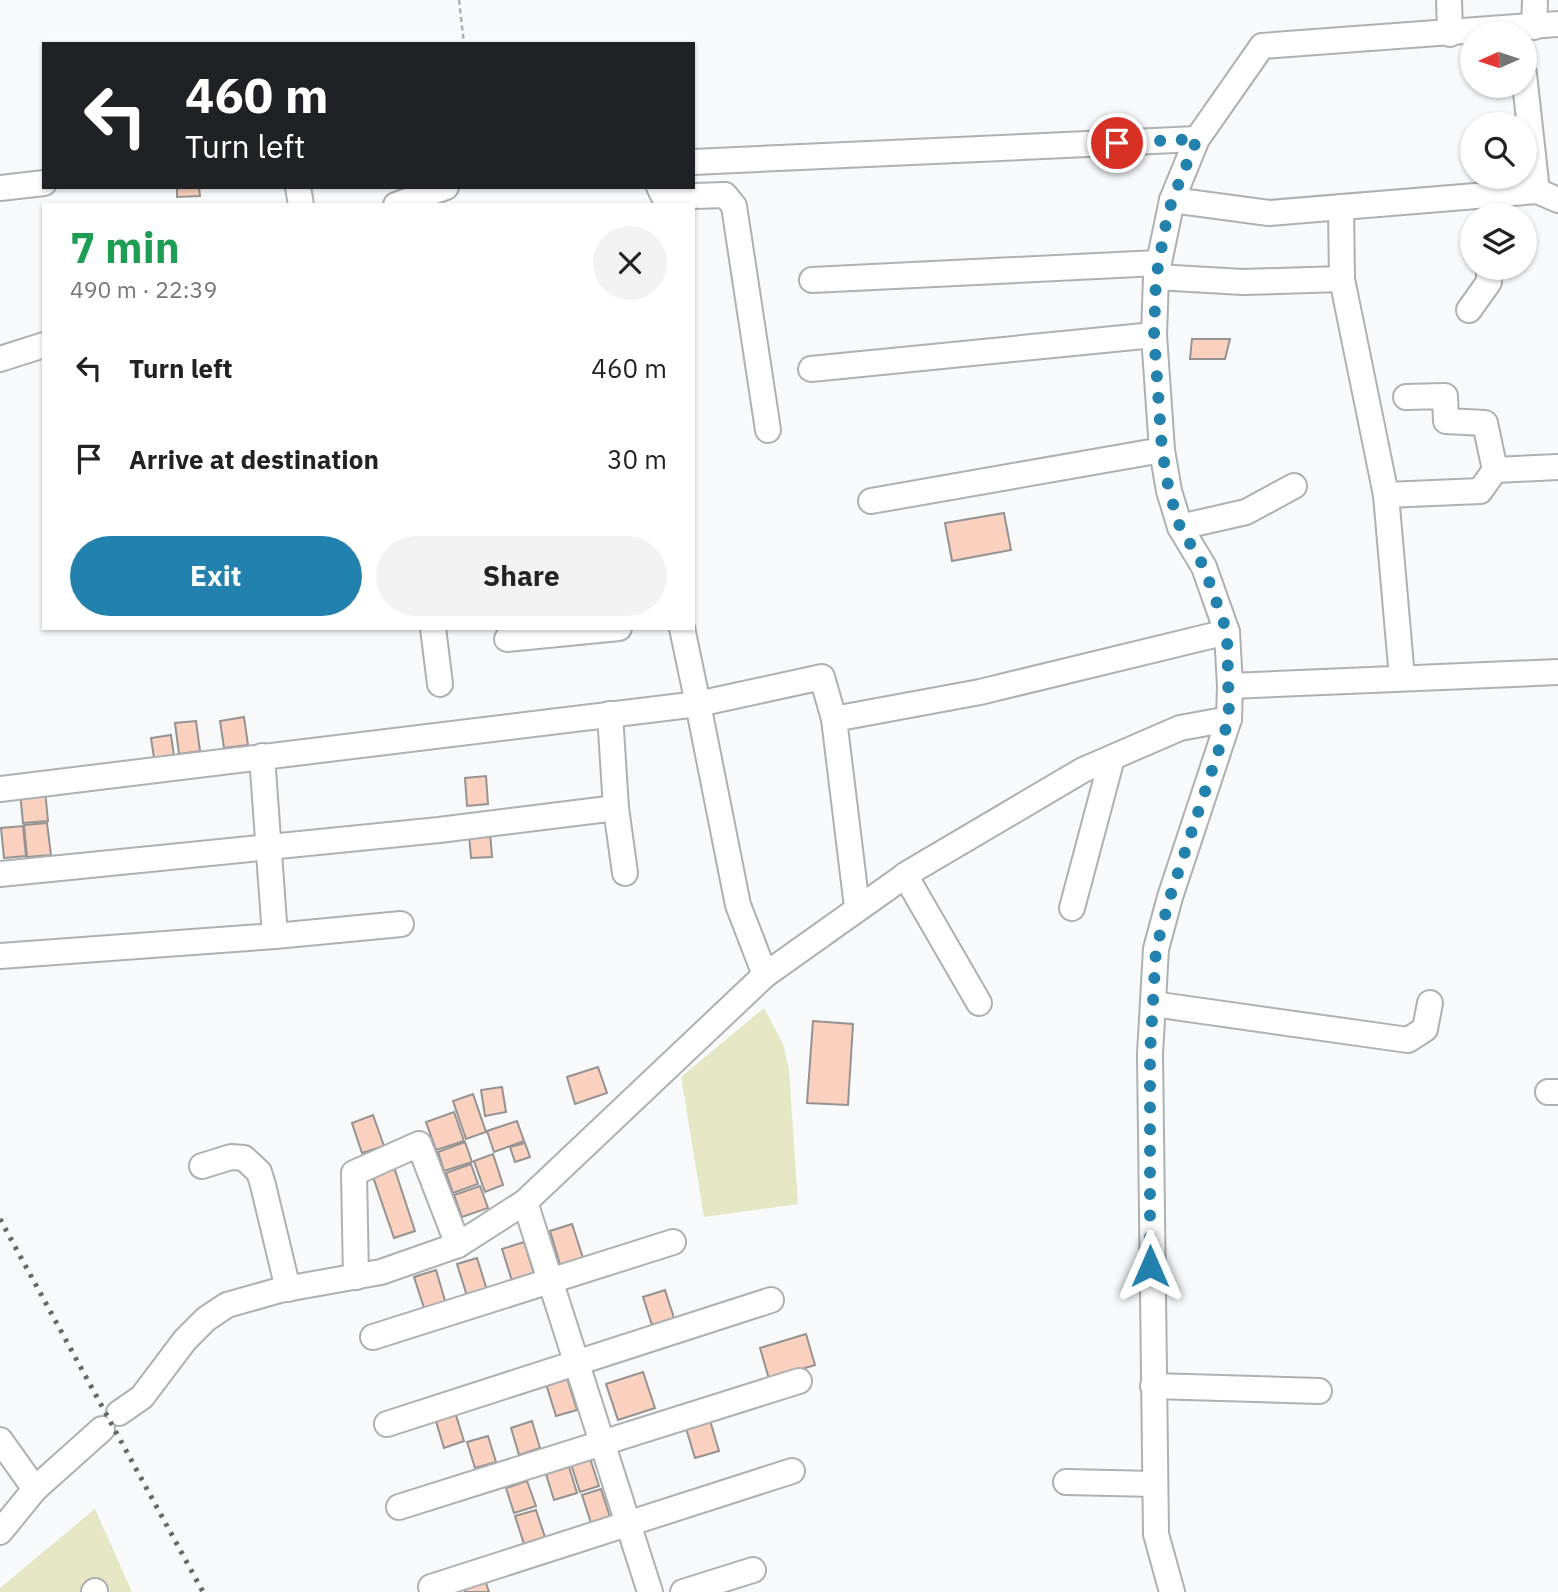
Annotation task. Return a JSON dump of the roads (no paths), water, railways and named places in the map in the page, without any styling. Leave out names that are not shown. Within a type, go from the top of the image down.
[{"type":"street","points":[[1448,0],[1450,34]]},
{"type":"street","points":[[1534,21],[1535,0]]},
{"type":"street","points":[[1172,1592],[1156,1534],[1150,1266],[1156,949],[1170,897],[1229,719],[1230,687],[1227,632],[1204,567],[1180,527],[1169,491],[1162,450],[1154,335],[1157,270],[1172,200],[1197,139],[1262,47],[1460,33]]},
{"type":"street","points":[[1502,203],[1548,195],[1529,98]]},
{"type":"street","points":[[695,162],[1197,139]]},
{"type":"street","points":[[0,188],[42,183]]},
{"type":"street","points":[[402,203],[440,189]]},
{"type":"street","points":[[660,189],[664,197],[725,195],[734,206],[768,430]]},
{"type":"street","points":[[1172,200],[1269,213],[1340,207],[1460,205]]},
{"type":"street","points":[[1340,207],[1342,279],[1386,495],[1402,678]]},
{"type":"street","points":[[812,280],[1157,270],[1243,282],[1342,279]]},
{"type":"street","points":[[1469,310],[1489,280]]},
{"type":"street","points":[[811,369],[1154,335]]},
{"type":"street","points":[[0,359],[42,346]]},
{"type":"street","points":[[1386,495],[1480,491],[1495,470],[1485,423],[1446,421],[1445,397],[1406,397]]},
{"type":"street","points":[[871,501],[1162,450]]},
{"type":"street","points":[[1495,470],[1558,467]]},
{"type":"street","points":[[1180,527],[1246,512],[1294,486]]},
{"type":"street","points":[[433,630],[440,684]]},
{"type":"street","points":[[507,639],[599,630]]},
{"type":"street","points":[[682,630],[738,905],[765,975]]},
{"type":"street","points":[[834,719],[979,692],[1227,632]]},
{"type":"street","points":[[1230,687],[1558,672]]},
{"type":"street","points":[[0,789],[698,704],[822,677],[834,719],[857,907]]},
{"type":"street","points":[[610,714],[616,808],[625,873]]},
{"type":"street","points":[[0,1532],[35,1489],[110,1421],[142,1397],[185,1340],[206,1319],[227,1306],[288,1289],[382,1272],[458,1245],[525,1202],[765,975],[857,907],[905,875],[1083,770],[1180,728],[1229,719]]},
{"type":"street","points":[[262,756],[275,936]]},
{"type":"street","points":[[1072,908],[1112,758]]},
{"type":"street","points":[[0,874],[616,808]]},
{"type":"street","points":[[905,875],[979,1003]]},
{"type":"street","points":[[0,956],[401,924]]},
{"type":"street","points":[[1153,1004],[1408,1040],[1425,1029],[1430,1003]]},
{"type":"street","points":[[356,1277],[354,1173],[419,1144],[458,1245]]},
{"type":"street","points":[[202,1166],[231,1157],[244,1158],[258,1172],[288,1289]]},
{"type":"street","points":[[525,1202],[650,1592]]},
{"type":"street","points":[[373,1337],[549,1279],[673,1242]]},
{"type":"street","points":[[387,1424],[771,1300]]},
{"type":"street","points":[[398,1507],[799,1381]]},
{"type":"street","points":[[1153,1386],[1319,1391]]},
{"type":"street","points":[[0,1440],[35,1489]]},
{"type":"street","points":[[431,1587],[792,1471]]},
{"type":"street","points":[[1066,1482],[1155,1484]]},
{"type":"street","points":[[683,1592],[753,1570]]},
{"type":"railway","points":[[0,1219],[203,1592]]}]
